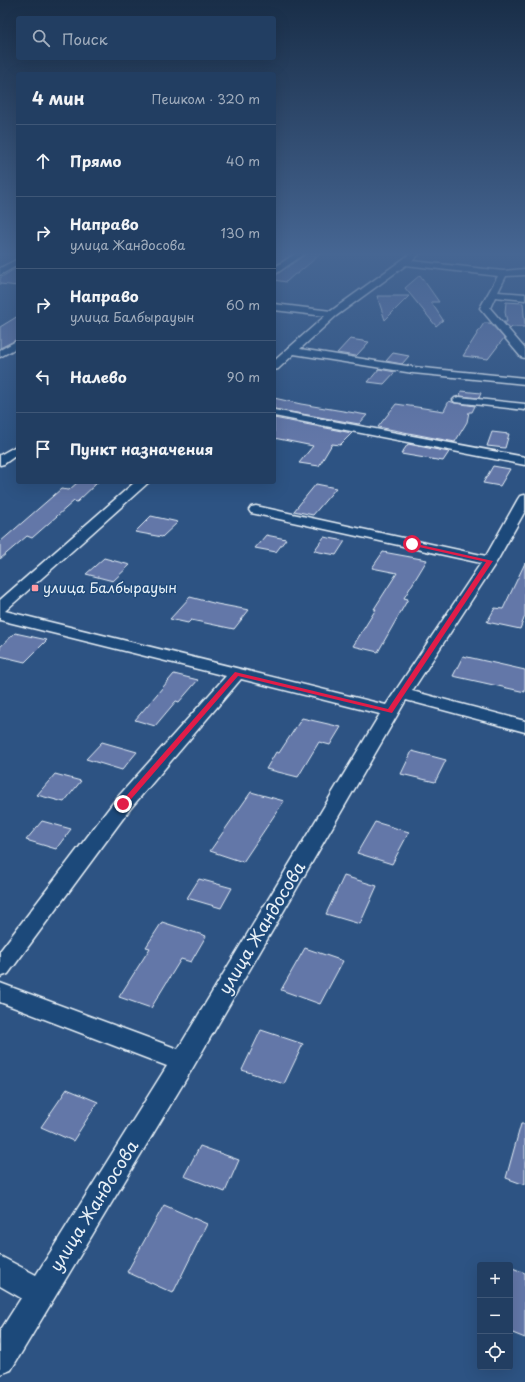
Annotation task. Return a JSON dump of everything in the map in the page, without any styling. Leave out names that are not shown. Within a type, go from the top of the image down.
[{"type":"street","points":[[276,365],[330,316]]},
{"type":"street","points":[[492,316],[525,355]]},
{"type":"street","points":[[0,354],[16,344]]},
{"type":"street","points":[[292,351],[413,370],[525,381]]},
{"type":"street","points":[[459,400],[525,407]]},
{"type":"street","points":[[276,414],[525,461]]},
{"type":"street","points":[[0,461],[16,450]]},
{"type":"street","points":[[2,607],[141,484]]},
{"type":"street","name":"улица Жандосова","points":[[0,1359],[183,1062],[396,703],[490,561],[525,499]]},
{"type":"street","points":[[256,510],[490,561]]},
{"type":"street","points":[[2,607],[237,674],[525,727]]},
{"type":"street","points":[[0,968],[123,804],[237,674]]},
{"type":"street","points":[[0,992],[183,1062]]},
{"type":"street","points":[[0,1270],[40,1293]]},
{"type":"building","points":[[428,316],[441,316],[443,320],[436,326]]},
{"type":"building","points":[[506,316],[524,316],[525,327],[512,327],[510,329],[504,322],[507,322]]},
{"type":"building","points":[[16,317],[16,340],[0,348],[0,327]]},
{"type":"building","points":[[484,323],[490,323],[504,338],[488,359],[463,356]]},
{"type":"building","points":[[350,339],[369,342],[356,356],[337,353]]},
{"type":"building","points":[[393,353],[409,356],[402,364],[386,361]]},
{"type":"building","points":[[379,369],[395,372],[384,384],[368,382]]},
{"type":"building","points":[[461,391],[481,393],[479,398],[460,396]]},
{"type":"building","points":[[276,398],[367,415],[359,424],[276,409]]},
{"type":"building","points":[[449,401],[475,406],[472,412],[469,412],[467,422],[455,442],[378,427],[396,404],[444,411]]},
{"type":"building","points":[[276,418],[352,433],[340,445],[332,444],[319,466],[299,463],[313,446],[276,438]]},
{"type":"building","points":[[492,432],[509,434],[505,448],[487,446]]},
{"type":"building","points":[[408,444],[449,452],[443,461],[401,454]]},
{"type":"building","points":[[493,466],[510,469],[500,486],[483,483]]},
{"type":"building","points":[[76,484],[96,484],[77,502],[74,501],[32,538],[27,536],[0,559],[0,542],[61,489],[69,490]]},
{"type":"building","points":[[316,484],[336,488],[313,515],[294,511]]},
{"type":"building","points":[[151,516],[178,522],[162,537],[135,532]]},
{"type":"building","points":[[266,535],[286,539],[276,552],[255,548]]},
{"type":"building","points":[[324,537],[345,541],[336,555],[314,551]]},
{"type":"building","points":[[383,552],[427,560],[404,598],[408,599],[378,652],[353,646],[397,573],[372,568]]},
{"type":"building","points":[[104,558],[130,565],[113,581],[86,574]]},
{"type":"building","points":[[525,563],[525,616],[520,629],[487,622],[495,608],[503,609]]},
{"type":"building","points":[[190,597],[249,610],[234,629],[191,620],[188,623],[170,619]]},
{"type":"building","points":[[15,633],[47,640],[25,662],[0,656],[0,647]]},
{"type":"building","points":[[463,656],[525,670],[525,692],[453,676]]},
{"type":"building","points":[[174,674],[198,680],[179,702],[176,701],[155,726],[135,720]]},
{"type":"building","points":[[302,718],[341,727],[330,745],[319,742],[298,777],[266,769],[276,752],[279,753]]},
{"type":"building","points":[[102,742],[137,752],[122,770],[86,759]]},
{"type":"building","points":[[412,751],[446,760],[435,782],[401,774]]},
{"type":"building","points":[[55,774],[81,781],[64,802],[37,795]]},
{"type":"building","points":[[251,792],[284,801],[243,862],[210,851]]},
{"type":"building","points":[[42,821],[71,829],[56,849],[26,840]]},
{"type":"building","points":[[375,822],[409,832],[392,864],[357,853]]},
{"type":"building","points":[[344,876],[377,886],[360,924],[326,914]]},
{"type":"building","points":[[199,879],[232,888],[221,908],[187,898]]},
{"type":"building","points":[[162,922],[206,936],[191,962],[181,959],[151,1008],[119,997],[150,948],[146,947]]},
{"type":"building","points":[[305,948],[343,961],[320,1004],[281,990]]},
{"type":"building","points":[[261,1030],[303,1044],[284,1084],[242,1070]]},
{"type":"building","points":[[67,1089],[98,1102],[73,1141],[41,1127]]},
{"type":"building","points":[[521,1124],[525,1124],[525,1185],[506,1178]]},
{"type":"building","points":[[200,1146],[239,1160],[225,1192],[184,1176]]},
{"type":"building","points":[[164,1205],[207,1224],[173,1293],[127,1272]]},
{"type":"building","points":[[513,1268],[525,1273],[525,1338],[513,1333]]},
{"type":"place","name":"улица Балбырауын","points":[[35,588]]},
{"type":"route","points":[[123,804],[188,728],[237,674],[390,711],[490,561],[412,544]]}]
